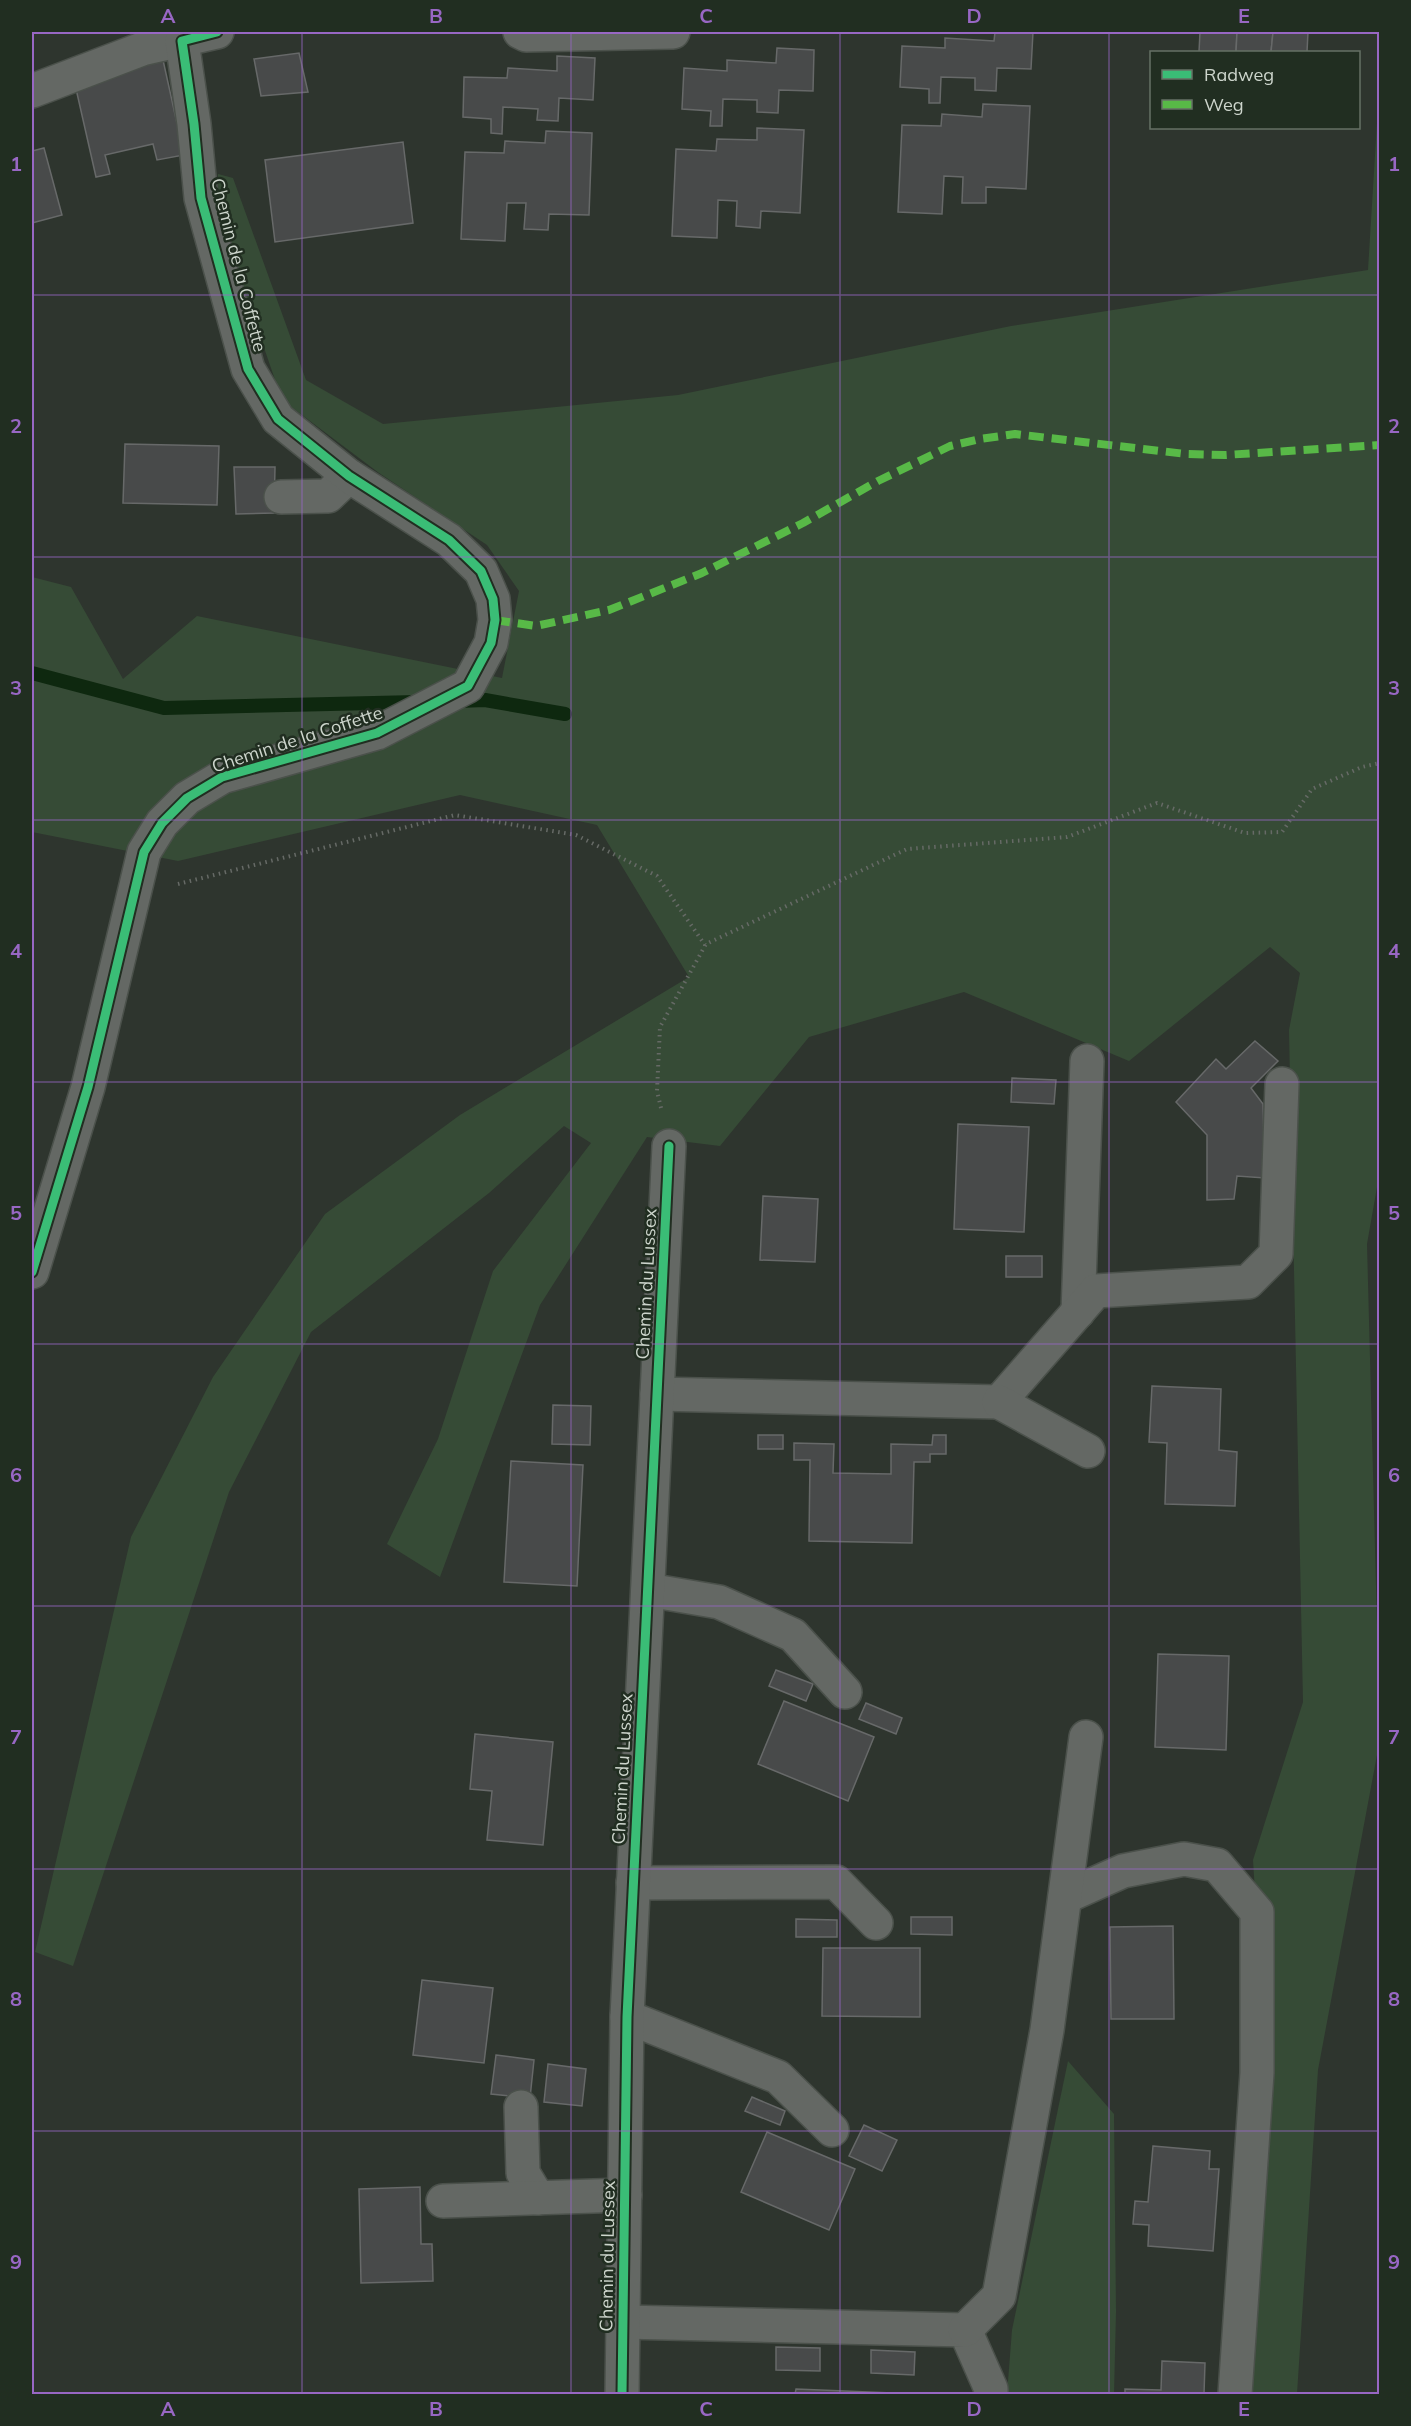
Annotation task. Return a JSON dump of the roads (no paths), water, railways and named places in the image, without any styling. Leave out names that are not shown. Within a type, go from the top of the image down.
[{"type":"street","points":[[32,91],[142,49],[217,32]]},
{"type":"street","points":[[520,32],[526,35],[672,32]]},
{"type":"street","name":"Chemin de la Coffette","points":[[32,1272],[88,1087],[144,852],[162,823],[187,798],[222,777],[376,733],[468,686],[491,643],[495,620],[493,599],[481,571],[449,540],[349,476],[278,418],[248,369],[201,198],[194,124],[182,41]]},
{"type":"street","points":[[281,497],[328,496],[349,476]]},
{"type":"street","points":[[1078,1312],[1087,1062]]},
{"type":"street","points":[[999,1402],[1096,1291],[1248,1282],[1276,1254],[1282,1084]]},
{"type":"street","name":"Chemin du Lussex","points":[[622,2394],[627,2017],[669,1146]]},
{"type":"street","points":[[657,1394],[999,1402],[1088,1451]]},
{"type":"street","points":[[648,1590],[719,1602],[794,1635],[845,1692]]},
{"type":"street","points":[[623,2322],[965,2330],[999,2296],[1047,2030],[1086,1737]]},
{"type":"street","points":[[1065,1897],[1123,1870],[1184,1859],[1217,1865],[1257,1912],[1257,2073],[1235,2394]]},
{"type":"street","points":[[633,1883],[836,1882],[876,1923]]},
{"type":"street","points":[[627,2017],[778,2077],[832,2130]]},
{"type":"street","points":[[521,2107],[523,2173],[538,2198]]},
{"type":"street","points":[[442,2201],[625,2195]]},
{"type":"street","points":[[965,2330],[991,2389],[991,2394]]},
{"type":"waterway","points":[[32,673],[164,708],[417,702]]},
{"type":"waterway","points":[[458,701],[485,700],[565,714]]}]
